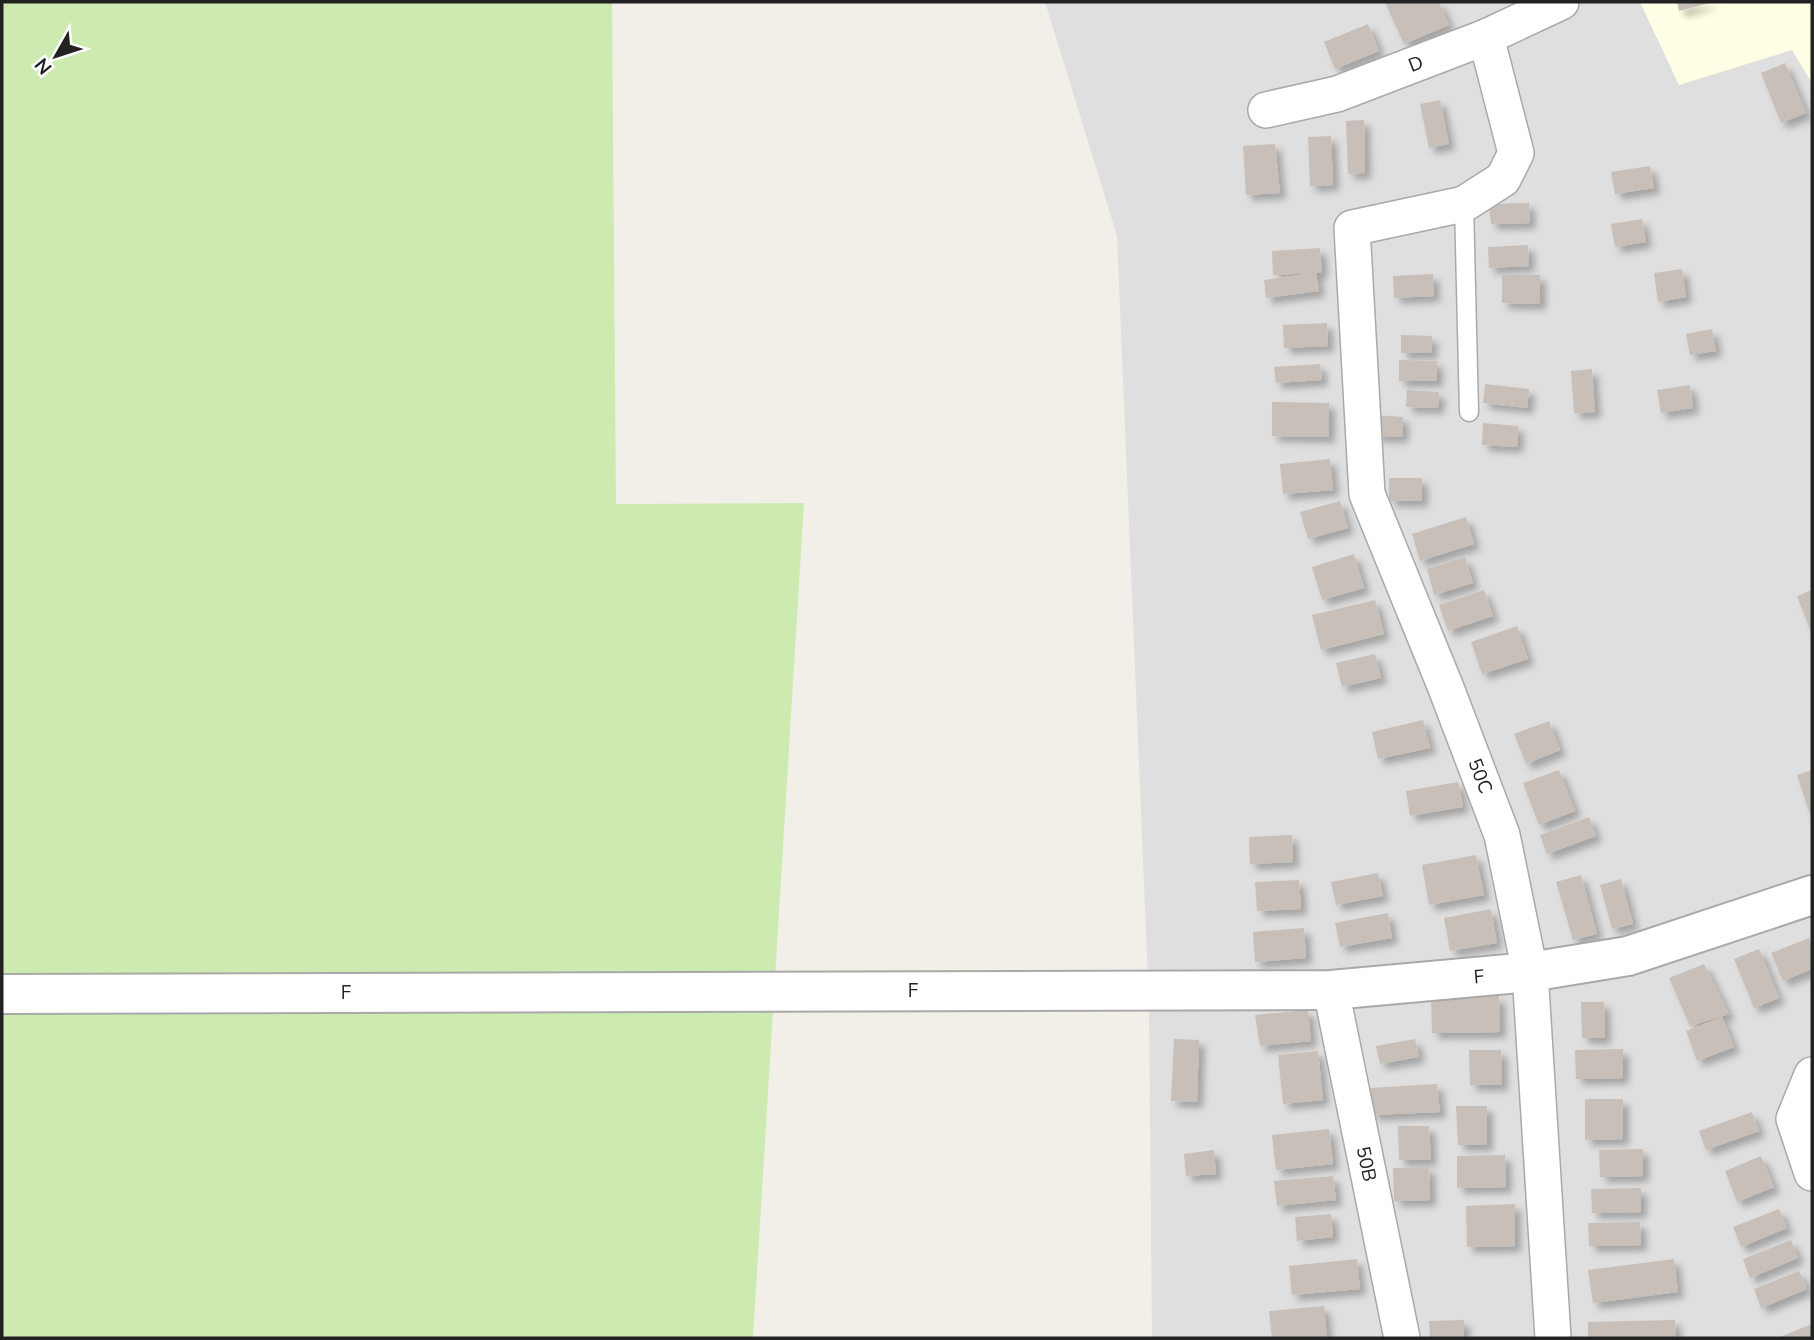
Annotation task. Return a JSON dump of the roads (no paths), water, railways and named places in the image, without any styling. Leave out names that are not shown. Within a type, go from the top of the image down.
[{"type":"street","name":"D","points":[[1266,110],[1337,94],[1486,37],[1561,2]]},
{"type":"street","points":[[1464,204],[1503,179],[1516,153],[1486,37]]},
{"type":"street","name":"50C","points":[[1464,204],[1352,228],[1367,494],[1502,835],[1530,972],[1553,1338]]},
{"type":"street","name":"F","points":[[2,994],[1331,990],[1530,972],[1628,956],[1812,895]]},
{"type":"street","name":"50B","points":[[1331,990],[1402,1338]]},
{"type":"street","points":[[1812,1075],[1794,1119],[1812,1173]]},
{"type":"lane","points":[[1464,204],[1469,412]]}]
